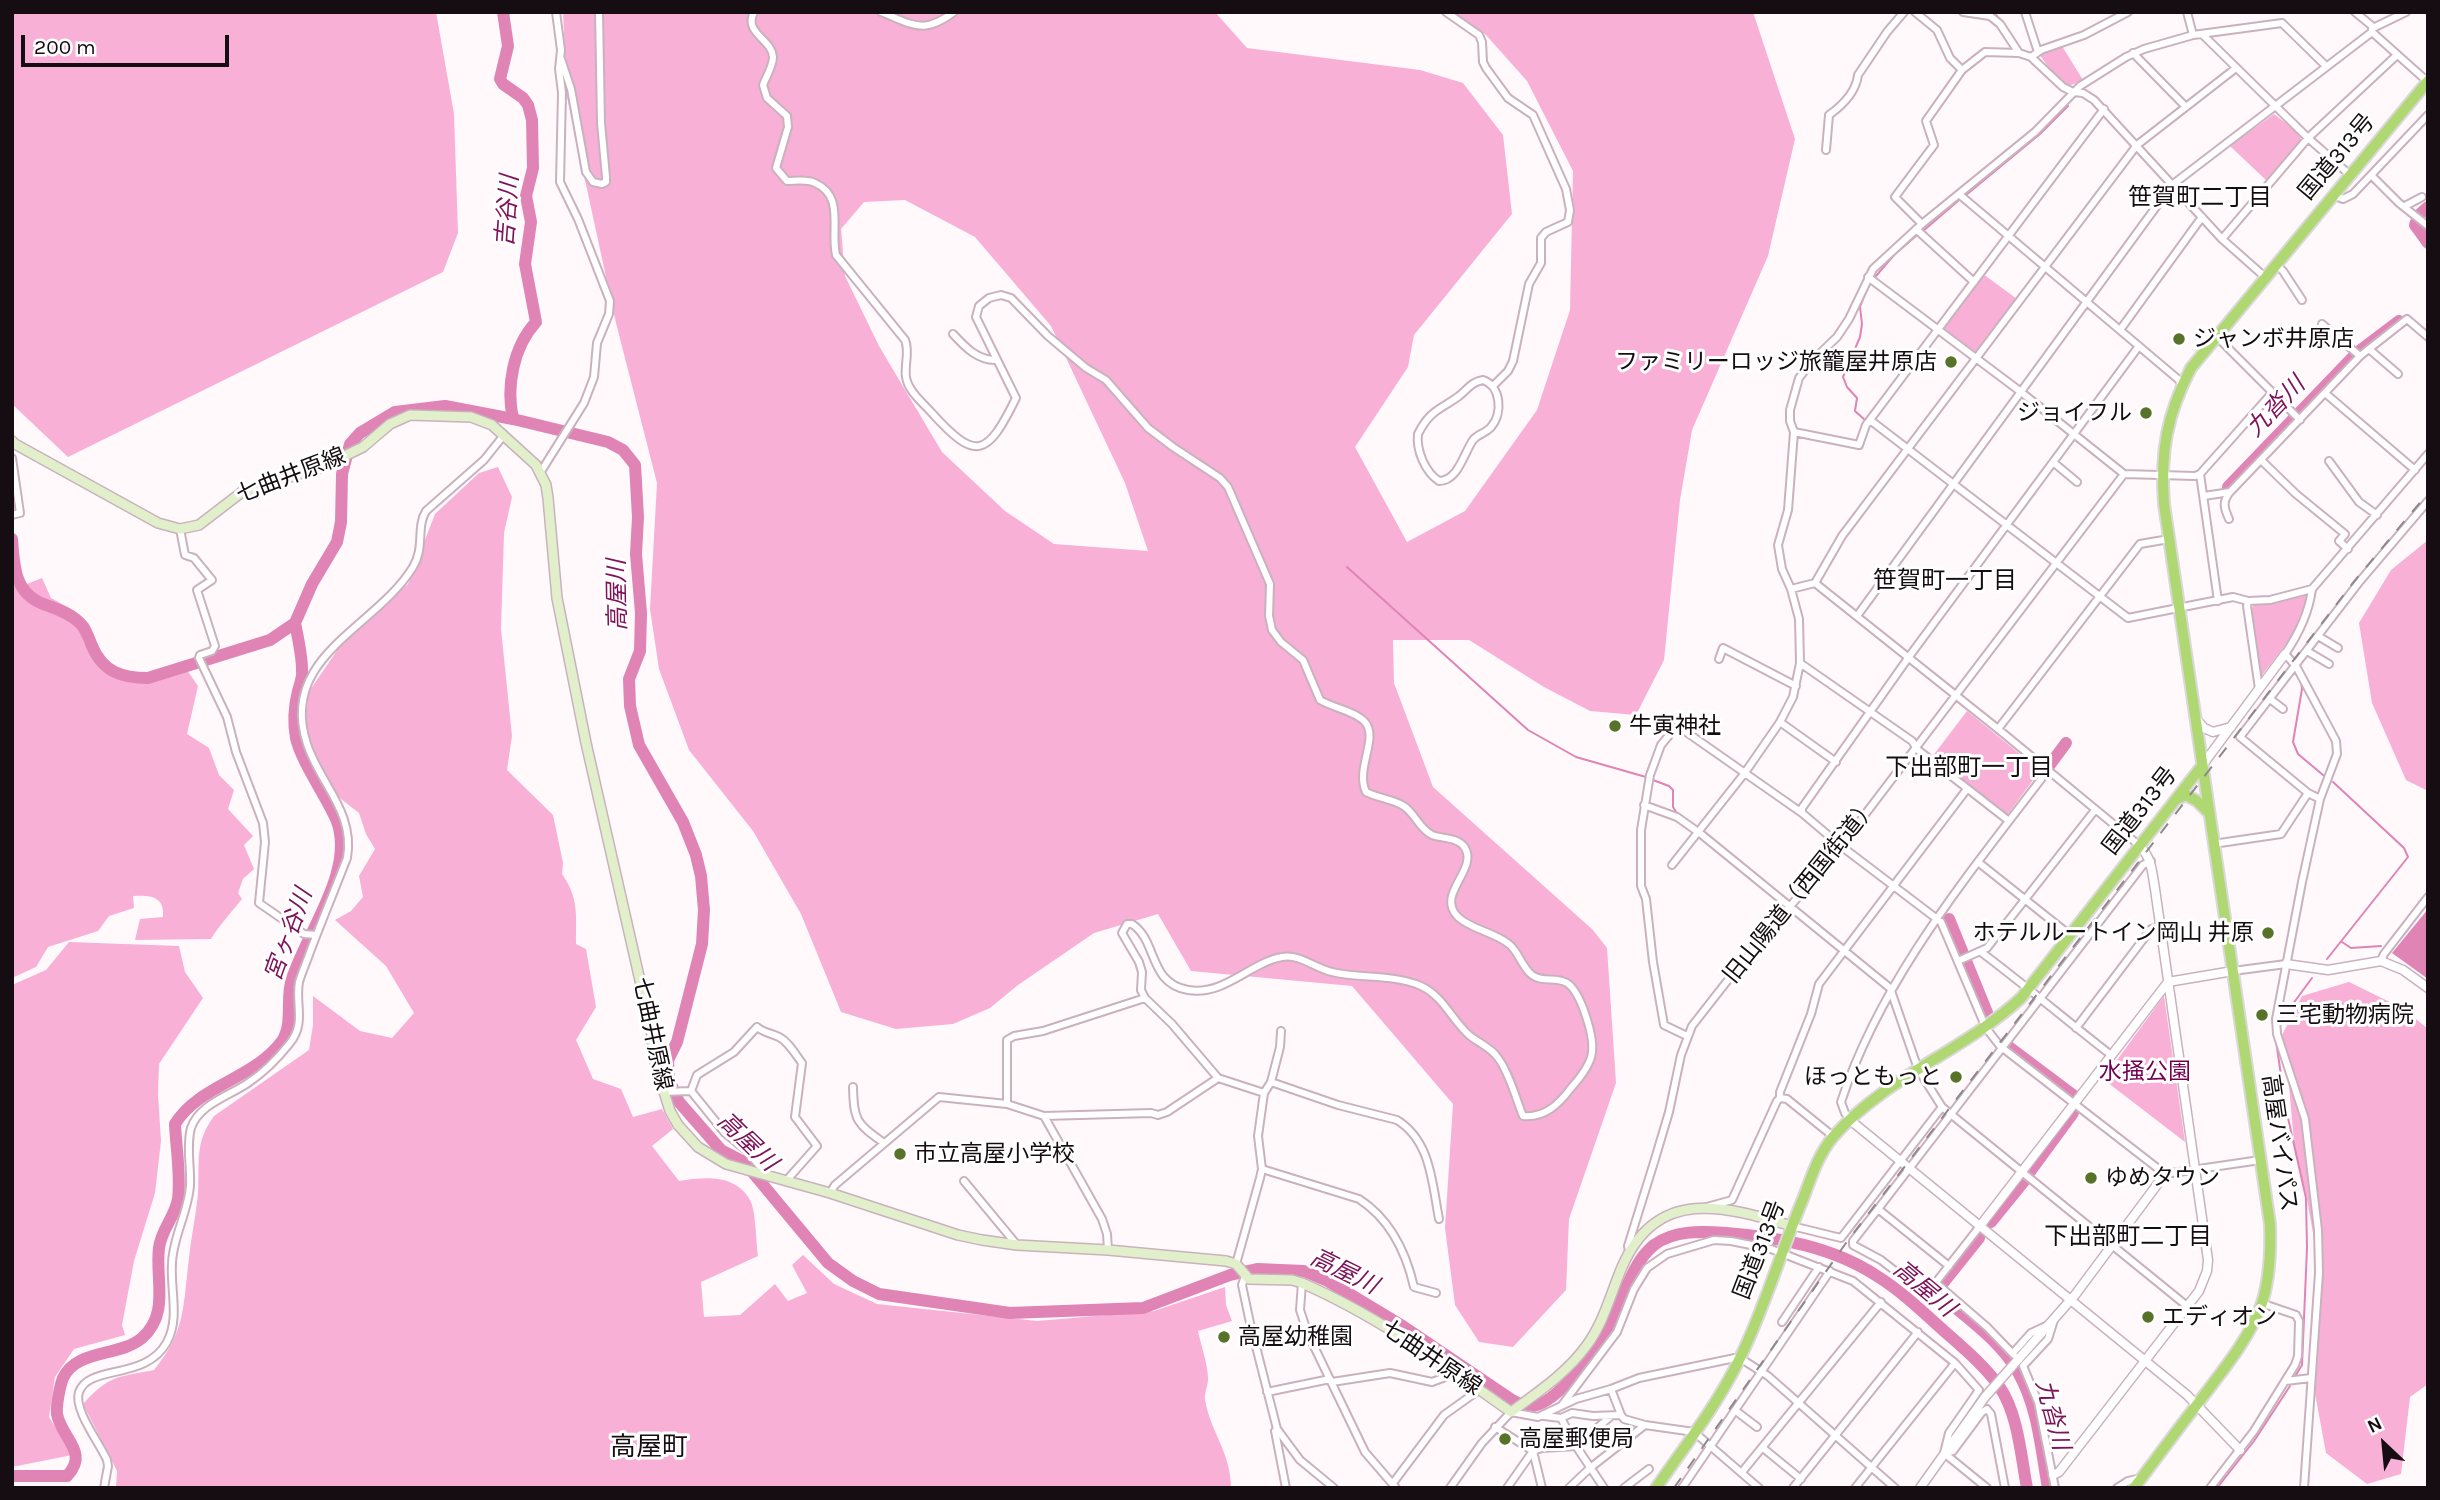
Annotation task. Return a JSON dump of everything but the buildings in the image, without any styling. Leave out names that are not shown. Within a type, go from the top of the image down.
[{"type":"highway","name":"国道313号","points":[[1656,1488],[1740,1358],[1816,1166],[1834,1137],[1874,1099],[1986,1028],[2030,989],[2201,767],[2164,503],[2162,475],[2166,432],[2191,368],[2428,81]]},
{"type":"highway","name":"高屋バイパス","points":[[2134,1488],[2242,1343],[2262,1303],[2271,1242],[2201,767]]},
{"type":"highway","points":[[2173,802],[2186,795],[2197,801],[2208,813]]},
{"type":"main road","name":"七曲井原線","points":[[180,529],[199,525],[232,497],[242,492],[337,461],[356,451],[390,424],[410,415],[471,417],[492,425],[536,465],[548,498],[557,598],[586,743],[666,1092],[678,1125],[698,1147],[726,1164],[830,1193],[958,1235],[1017,1245],[1108,1250],[1240,1269],[1255,1280],[1292,1280],[1302,1283],[1361,1311],[1512,1411]]},
{"type":"main road","points":[[13,444],[158,523],[180,529]]},
{"type":"main road","points":[[1512,1411],[1562,1373],[1588,1345],[1599,1327],[1629,1251],[1644,1231],[1656,1221],[1682,1210],[1707,1207],[1731,1209],[1791,1228]]},
{"type":"street","points":[[556,12],[561,59],[571,89],[586,172],[593,182],[601,184],[606,182],[606,177],[601,123],[599,12]]},
{"type":"street","points":[[754,12],[751,18],[752,29],[770,47],[773,59],[763,85],[767,98],[787,116],[788,127],[776,168],[787,181],[815,182],[831,197],[835,205],[833,240],[838,260],[905,340],[908,346],[906,378],[911,390],[948,430],[968,446],[976,447],[988,443],[1006,420],[1016,398],[976,317],[979,306],[989,298],[1001,295],[1011,298],[1058,344],[1086,368],[1106,380],[1148,428],[1220,478],[1228,487],[1270,584],[1269,616],[1272,630],[1281,642],[1303,660],[1320,700],[1367,724],[1370,737],[1362,774],[1366,792],[1403,805],[1422,829],[1465,846],[1468,854],[1466,865],[1451,895],[1457,916],[1508,943],[1531,974],[1539,979],[1569,984],[1588,1021],[1592,1054],[1581,1077],[1561,1101],[1541,1115],[1523,1116],[1499,1058],[1468,1035],[1447,1006],[1423,987],[1331,972],[1297,957],[1286,957],[1272,960],[1229,983],[1189,990],[1164,978],[1137,927],[1128,924],[1122,933],[1139,962],[1142,972],[1141,990],[1145,998],[1180,1032],[1218,1078],[1264,1093]]},
{"type":"street","points":[[881,12],[920,27],[935,25],[954,12]]},
{"type":"street","points":[[1446,12],[1479,34],[1486,68],[1508,98],[1533,115],[1566,189],[1570,210],[1568,222],[1546,232],[1541,238],[1541,263],[1529,284],[1513,361],[1508,372],[1493,386]]},
{"type":"street","points":[[1826,150],[1829,115],[1853,90],[1858,75],[1886,32],[1904,12]]},
{"type":"street","points":[[1915,12],[1937,30],[1950,58],[1962,70]]},
{"type":"street","points":[[1963,12],[1990,14],[2019,52]]},
{"type":"street","points":[[2025,12],[2034,54],[2063,87],[2083,93],[2104,109],[2222,239],[2265,277]]},
{"type":"street","points":[[1974,282],[1919,227],[1895,197],[1932,149],[1934,141],[1926,121],[1962,70],[1981,53],[2034,54],[2084,35],[2128,12]]},
{"type":"street","points":[[2187,12],[2193,35]]},
{"type":"street","points":[[2355,12],[2397,55],[2428,81]]},
{"type":"street","points":[[1857,616],[2172,185],[2372,30],[2406,12]]},
{"type":"street","points":[[1671,864],[1744,774],[1791,705],[1800,663],[1799,619],[1782,569],[1778,545],[1788,510],[1794,432],[1790,410],[1799,378],[1812,360],[1837,337],[1878,263],[2035,132],[2073,92],[2133,53],[2193,35],[2285,24],[2326,66]]},
{"type":"street","points":[[2202,34],[2308,138],[2350,175]]},
{"type":"street","points":[[2133,53],[2186,107]]},
{"type":"street","points":[[2222,239],[2308,138],[2397,55]]},
{"type":"street","points":[[540,473],[584,403],[594,377],[597,343],[609,314],[610,302],[561,182],[561,59]]},
{"type":"street","points":[[1791,589],[1815,583],[1842,536],[2137,145],[2236,68]]},
{"type":"street","points":[[1794,432],[1859,445],[1866,425],[2104,109]]},
{"type":"street","points":[[2333,195],[2340,199],[2351,196],[2428,115]]},
{"type":"street","points":[[2371,176],[2428,226]]},
{"type":"street","points":[[1960,195],[2179,380],[2182,386]]},
{"type":"street","points":[[2405,206],[2422,197]]},
{"type":"street","points":[[2120,330],[2202,217]]},
{"type":"street","points":[[2275,264],[2302,299]]},
{"type":"street","points":[[1868,277],[2021,392],[2124,474],[2200,474],[2272,393]]},
{"type":"street","points":[[2229,519],[2224,506],[2230,492],[2297,417],[2325,393],[2360,356],[2407,319],[2428,337]]},
{"type":"street","points":[[2322,324],[2360,356]]},
{"type":"street","points":[[953,334],[966,348],[980,357],[997,360]]},
{"type":"street","points":[[2216,337],[2297,417]]},
{"type":"street","points":[[1802,813],[1802,808],[1909,657],[2139,346]]},
{"type":"street","points":[[2369,349],[2398,374]]},
{"type":"street","points":[[1483,380],[1493,386],[1499,406],[1495,421],[1487,431],[1475,438],[1448,480],[1443,482],[1435,479],[1418,449],[1420,429],[1435,410],[1477,381],[1483,380]]},
{"type":"street","points":[[2325,393],[2415,470]]},
{"type":"street","points":[[1870,420],[2128,618],[2239,597],[2248,600],[2270,600],[2312,589]]},
{"type":"street","points":[[104,1488],[107,1460],[82,1412],[78,1402],[79,1392],[93,1378],[147,1363],[159,1354],[167,1342],[174,1324],[174,1243],[190,1188],[191,1129],[204,1108],[250,1082],[291,1041],[300,1025],[299,982],[347,858],[349,838],[336,800],[307,746],[303,728],[301,712],[312,674],[324,656],[379,605],[413,566],[421,543],[422,517],[426,511],[484,460],[504,435]]},
{"type":"street","points":[[2201,767],[2294,642],[2312,589],[2428,454]]},
{"type":"street","points":[[12,458],[16,514]]},
{"type":"street","points":[[2261,460],[2296,494],[2345,534],[2339,541],[2348,549]]},
{"type":"street","points":[[2329,461],[2359,502],[2377,515]]},
{"type":"street","points":[[2053,462],[2077,482]]},
{"type":"street","name":"旧山陽道（西国街道）","points":[[1629,1251],[1628,1246],[1669,1112],[1687,1036],[1706,1006],[1841,846],[2124,474]]},
{"type":"street","points":[[2200,474],[2218,600]]},
{"type":"street","points":[[2204,496],[2230,492]]},
{"type":"street","points":[[2320,799],[2308,793],[2240,737],[2360,581],[2428,501]]},
{"type":"street","points":[[180,529],[185,555],[194,558],[212,580],[197,590],[215,646],[212,651],[200,655],[199,658],[227,717],[236,752],[263,823],[259,903],[304,934],[315,935]]},
{"type":"street","points":[[1998,729],[2140,544],[2169,539]]},
{"type":"street","points":[[1815,583],[2140,846],[2151,862],[2208,1260],[2199,1291],[2059,1472],[2053,1475]]},
{"type":"street","points":[[2248,600],[2259,689]]},
{"type":"street","points":[[2318,636],[2338,648]]},
{"type":"street","points":[[1719,659],[1723,648],[1796,686]]},
{"type":"street","points":[[2306,650],[2329,664]]},
{"type":"street","points":[[2285,654],[2296,666],[2336,741],[2338,750],[2320,799],[2276,1019],[2277,1034],[2305,1119],[2318,1230],[2319,1273],[2304,1488]]},
{"type":"street","points":[[1800,663],[1916,746],[2009,821]]},
{"type":"street","points":[[2270,699],[2283,709]]},
{"type":"street","points":[[2194,714],[2204,728],[2213,732],[2232,726]]},
{"type":"street","points":[[1780,722],[1836,762]]},
{"type":"street","points":[[1687,1036],[1664,1025],[1646,899],[1641,886],[1641,830],[1650,775],[1661,746],[1675,728],[1682,729],[1802,813],[1841,846],[1937,918],[1963,959],[1986,1028],[2003,1048],[2165,1174]]},
{"type":"street","points":[[2048,770],[1937,918],[1873,1022],[1843,1098],[1842,1107],[1850,1120],[2197,1404],[2240,1450]]},
{"type":"street","points":[[1707,1207],[1732,1200],[1780,1098],[1811,1014],[1819,984],[1967,789]]},
{"type":"street","points":[[2213,844],[2281,834],[2308,793]]},
{"type":"street","points":[[1644,805],[1677,817],[1698,832],[1892,992],[1918,1069],[1942,1107],[2187,1306]]},
{"type":"street","points":[[1963,959],[1987,948],[2095,810]]},
{"type":"street","points":[[1978,862],[2071,936]]},
{"type":"street","points":[[1853,1241],[2143,865],[2151,862]]},
{"type":"street","points":[[2381,961],[2428,898]]},
{"type":"street","points":[[2076,1028],[2151,929],[2161,926]]},
{"type":"street","points":[[1980,952],[2111,1055]]},
{"type":"street","points":[[1846,1232],[1853,1245],[1901,1274],[1926,1295],[2168,982],[2287,964],[2328,970],[2381,961],[2403,970],[2428,988]]},
{"type":"street","points":[[1007,1104],[1007,1040],[1014,1035],[1043,1031],[1145,998]]},
{"type":"street","points":[[689,1091],[697,1075],[734,1052],[757,1027],[788,1044],[802,1063],[795,1117],[817,1146],[786,1181]]},
{"type":"street","points":[[1281,1031],[1271,1082],[1264,1093],[1258,1136],[1262,1169],[1240,1269],[1277,1429],[1300,1460],[1334,1488]]},
{"type":"street","points":[[830,1193],[835,1185],[939,1097],[1007,1104],[1044,1116],[1158,1115],[1167,1112],[1218,1078]]},
{"type":"street","points":[[1271,1082],[1338,1105],[1388,1117],[1405,1125],[1426,1152],[1439,1219]]},
{"type":"street","points":[[853,1087],[854,1115],[870,1133],[884,1143]]},
{"type":"street","points":[[666,1092],[689,1091]]},
{"type":"street","points":[[689,1091],[719,1126],[747,1151],[763,1173]]},
{"type":"street","points":[[1780,1098],[1787,1099],[1834,1137]]},
{"type":"street","points":[[1791,1228],[1841,1238],[1942,1107]]},
{"type":"street","points":[[1044,1116],[1102,1219],[1108,1250]]},
{"type":"street","points":[[1920,1488],[1974,1412],[2071,1301],[2165,1174],[2260,1160]]},
{"type":"street","points":[[1262,1169],[1359,1199],[1370,1206],[1391,1229],[1401,1247],[1414,1287],[1436,1293]]},
{"type":"street","points":[[964,1181],[1017,1245]]},
{"type":"street","points":[[1878,1209],[1949,1266]]},
{"type":"street","points":[[1562,1405],[1617,1332],[1634,1289],[1647,1268],[1681,1248],[1714,1240],[1752,1245],[1782,1253],[1853,1281],[1955,1363],[1979,1390],[1949,1433],[1944,1453]]},
{"type":"street","points":[[1782,1322],[1819,1267]]},
{"type":"street","points":[[1682,1488],[1830,1272]]},
{"type":"street","points":[[1302,1283],[1300,1310],[1308,1334],[1365,1452],[1394,1485],[1444,1415],[1479,1390]]},
{"type":"street","points":[[1936,1283],[1987,1327],[2018,1359],[2038,1402],[2056,1488]]},
{"type":"street","points":[[1742,1472],[1881,1302]]},
{"type":"street","points":[[2210,1488],[2254,1432],[2286,1381],[2298,1356],[2299,1321],[2296,1315],[2262,1303]]},
{"type":"street","points":[[1793,1488],[1918,1332]]},
{"type":"street","points":[[1544,1416],[1562,1405],[1659,1372],[1740,1358],[1799,1404],[1895,1488]]},
{"type":"street","points":[[1855,1488],[1955,1363]]},
{"type":"street","points":[[1267,1392],[1390,1373],[1432,1382],[1457,1373]]},
{"type":"street","points":[[2286,1381],[2311,1378]]},
{"type":"street","points":[[1611,1390],[1624,1419],[1694,1432],[1759,1488]]},
{"type":"street","points":[[1944,1453],[1953,1451],[1987,1409],[1991,1414],[2005,1488]]},
{"type":"street","points":[[1450,1488],[1495,1427],[1512,1411],[1531,1417],[1561,1418],[1572,1413],[1621,1416]]},
{"type":"street","points":[[1737,1411],[1757,1427]]},
{"type":"street","points":[[1507,1488],[1534,1451],[1576,1446],[1610,1417]]},
{"type":"street","points":[[1561,1418],[1604,1488]]},
{"type":"street","points":[[1569,1488],[1645,1425]]},
{"type":"street","points":[[1495,1427],[1534,1451],[1542,1488]]},
{"type":"street","points":[[1277,1429],[1275,1431],[1286,1488]]},
{"type":"street","points":[[1763,1448],[1801,1479]]},
{"type":"street","points":[[1944,1453],[1982,1486]]},
{"type":"street","points":[[1624,1488],[1649,1469]]},
{"type":"street","points":[[2117,1488],[2128,1481],[2142,1478]]},
{"type":"street","points":[[1744,1488],[1750,1480]]},
{"type":"green space","points":[[12,12],[436,12],[454,114],[458,233],[443,272],[68,457],[12,404]]},
{"type":"green space","points":[[563,12],[1215,12],[1247,48],[1420,70],[1463,83],[1503,135],[1512,214],[1414,335],[1408,367],[1355,447],[1407,542],[1465,511],[1537,410],[1570,310],[1573,171],[1527,81],[1486,35],[1453,12],[1753,12],[1795,139],[1768,256],[1692,430],[1680,500],[1664,660],[1636,715],[1590,711],[1544,687],[1469,640],[1393,640],[1394,683],[1433,787],[1593,930],[1607,948],[1616,1083],[1569,1219],[1566,1290],[1513,1347],[1479,1342],[1455,1305],[1445,1228],[1453,1104],[1352,986],[1191,971],[1158,914],[1094,933],[1018,985],[990,1008],[953,1024],[896,1029],[841,1012],[801,914],[753,831],[689,750],[659,669],[650,609],[657,483],[616,323],[567,97]],"holes":[[[905,200],[975,237],[1051,326],[1125,483],[1148,551],[1054,544],[1005,511],[942,452],[879,346],[845,276],[841,229],[864,202]]]},
{"type":"green space","points":[[2062,46],[2083,80],[2069,86],[2052,72],[2039,54]]},
{"type":"green space","points":[[2274,114],[2300,134],[2301,140],[2267,181],[2230,146]]},
{"type":"green space","points":[[1983,274],[2017,299],[1975,352],[1945,329],[1945,326]]},
{"type":"green space","points":[[498,467],[512,497],[504,533],[501,629],[512,736],[507,770],[553,815],[563,863],[562,874],[571,891],[575,907],[576,944],[586,949],[596,1007],[576,1040],[593,1079],[621,1089],[633,1117],[662,1109],[673,1129],[652,1146],[679,1181],[719,1179],[744,1192],[752,1205],[758,1256],[701,1282],[704,1317],[740,1315],[775,1284],[788,1301],[807,1293],[792,1265],[803,1255],[834,1284],[877,1304],[1037,1321],[1154,1311],[1225,1287],[1226,1305],[1232,1321],[1198,1331],[1208,1373],[1205,1400],[1228,1464],[1231,1488],[116,1488],[117,1471],[83,1404],[107,1382],[154,1370],[178,1330],[184,1304],[198,1194],[199,1153],[203,1135],[214,1116],[309,1050],[313,1025],[313,996],[360,1031],[392,1038],[414,1013],[386,966],[335,920],[351,911],[363,897],[359,876],[375,849],[366,834],[359,813],[332,792],[309,747],[306,726],[308,693],[349,633],[408,584],[435,514],[479,473]]},
{"type":"green space","points":[[2428,540],[2428,791],[2406,780],[2372,703],[2359,623],[2391,570]]},
{"type":"green space","points":[[42,578],[51,598],[75,611],[89,624],[102,654],[114,667],[151,682],[187,670],[198,686],[187,734],[209,748],[219,775],[234,790],[228,809],[253,836],[244,845],[254,869],[243,879],[238,893],[242,899],[211,939],[135,940],[140,919],[163,917],[163,910],[155,898],[133,896],[134,908],[109,916],[98,931],[48,947],[36,967],[12,978],[12,583],[17,588]]},
{"type":"green space","points":[[2305,595],[2307,598],[2292,636],[2262,675],[2259,675],[2251,610],[2254,604]]},
{"type":"green space","points":[[1967,711],[2039,772],[2008,814],[1932,757]]},
{"type":"green space","points":[[69,942],[179,946],[185,972],[203,998],[159,1064],[161,1141],[155,1193],[134,1261],[122,1325],[125,1335],[74,1349],[55,1377],[49,1417],[72,1455],[12,1467],[12,985],[46,970]]},
{"type":"green space","points":[[2349,982],[2404,1009],[2428,1029],[2428,1384],[2410,1397],[2401,1474],[2367,1484],[2326,1453],[2312,1377],[2319,1320],[2320,1272],[2306,1194],[2295,1153],[2289,1086],[2279,1041],[2302,996]]},
{"type":"green space","name":"水掻公園","points":[[2164,996],[2185,1142],[2103,1079]]},
{"type":"shaded area","points":[[2428,909],[2428,979],[2392,953]]},
{"type":"waterway","name":"吉谷川","points":[[503,12],[508,46],[500,79],[523,98],[532,120],[533,168],[526,196],[531,222],[525,264],[536,322],[522,343],[513,368],[510,394],[513,419]]},
{"type":"waterway","points":[[1994,12],[2006,28]]},
{"type":"waterway","points":[[1966,195],[2040,134],[2068,106]]},
{"type":"waterway","points":[[1923,231],[1958,201]]},
{"type":"waterway","name":"九沓川","points":[[2428,207],[2419,215],[2415,225],[2428,243]]},
{"type":"waterway","points":[[1876,276],[1894,255],[1917,235]]},
{"type":"waterway","points":[[1865,420],[1855,411],[1857,398],[1847,387],[1843,377],[1860,337],[1860,307],[1868,286]]},
{"type":"waterway","name":"九沓川","points":[[2358,352],[2399,321]]},
{"type":"waterway","name":"九沓川","points":[[2228,487],[2355,355]]},
{"type":"waterway","name":"高屋川","points":[[12,539],[15,570],[28,595],[68,614],[80,623],[96,655],[108,668],[122,675],[148,678],[270,640],[295,623],[312,584],[337,542],[341,522],[342,474],[350,444],[360,433],[395,412],[445,406],[608,442],[623,450],[635,465],[638,517],[636,554],[641,613],[640,651],[629,679],[630,706],[639,745],[683,822],[701,876],[704,910],[702,944],[677,1042],[668,1060],[669,1080],[679,1102],[721,1150],[744,1162],[828,1263],[853,1281],[879,1294],[1010,1313],[1143,1308],[1230,1275],[1257,1269],[1304,1271],[1328,1281],[1404,1327],[1512,1400],[1527,1406],[1537,1405],[1548,1399],[1582,1366],[1612,1322],[1638,1264],[1654,1245],[1679,1234],[1698,1232],[1785,1241],[1824,1251],[1877,1276],[1911,1302],[1980,1364],[1999,1386],[2011,1409],[2027,1488]]},
{"type":"waterway","points":[[1347,567],[1528,730],[1576,757],[1646,777]]},
{"type":"waterway","name":"宮ヶ谷川","points":[[12,1476],[67,1476],[73,1467],[75,1452],[57,1414],[63,1378],[78,1362],[133,1344],[151,1328],[156,1318],[160,1296],[159,1248],[162,1235],[174,1212],[179,1190],[175,1124],[198,1100],[257,1065],[286,1034],[290,986],[335,879],[341,838],[336,819],[303,757],[296,738],[295,709],[302,673],[295,623]]},
{"type":"waterway","points":[[2301,681],[2293,742],[2298,754],[2323,775]]},
{"type":"waterway","name":"九沓川","points":[[2049,766],[2066,743]]},
{"type":"waterway","points":[[1653,780],[1673,790],[1673,807],[1678,815]]},
{"type":"waterway","points":[[2327,959],[2408,857],[2404,848],[2333,782]]},
{"type":"waterway","name":"九沓川","points":[[1949,919],[1988,1015]]},
{"type":"waterway","points":[[2342,942],[2351,948],[2381,946]]},
{"type":"waterway","points":[[2281,1020],[2312,978]]},
{"type":"waterway","points":[[2276,1041],[2286,1109],[2306,1198],[2307,1248],[2302,1365],[2296,1375]]},
{"type":"waterway","name":"九沓川","points":[[2009,1047],[2073,1095]]},
{"type":"waterway","name":"九沓川","points":[[2029,1173],[2073,1113]]},
{"type":"waterway","name":"九沓川","points":[[1991,1222],[2025,1180]]},
{"type":"waterway","name":"九沓川","points":[[1943,1283],[1979,1238]]},
{"type":"waterway","name":"九沓川","points":[[1945,1299],[1994,1342],[2018,1372],[2034,1414],[2048,1488]]},
{"type":"waterway","points":[[2217,1488],[2254,1441],[2290,1386]]},
{"type":"railway","points":[[1674,1488],[1846,1243],[2352,584],[2428,493]]},
{"type":"place","name":"ジャンボ井原店","points":[[2179,339]]},
{"type":"place","name":"ファミリーロッジ旅籠屋井原店","points":[[1951,362]]},
{"type":"place","name":"ジョイフル","points":[[2146,413]]},
{"type":"place","name":"牛寅神社","points":[[1615,726]]},
{"type":"place","name":"ホテルルートイン岡山 井原","points":[[2268,933]]},
{"type":"place","name":"三宅動物病院","points":[[2262,1015]]},
{"type":"place","name":"ほっともっと","points":[[1956,1077]]},
{"type":"place","name":"市立高屋小学校","points":[[900,1154]]},
{"type":"place","name":"ゆめタウン","points":[[2091,1178]]},
{"type":"place","name":"エディオン","points":[[2148,1317]]},
{"type":"place","name":"高屋幼稚園","points":[[1224,1337]]},
{"type":"place","name":"高屋郵便局","points":[[1505,1439]]},
{"type":"district","name":"笹賀町二丁目","points":[[2200,198]]},
{"type":"district","name":"笹賀町一丁目","points":[[1945,581]]},
{"type":"district","name":"下出部町一丁目","points":[[1969,768]]},
{"type":"district","name":"下出部町二丁目","points":[[2128,1237]]},
{"type":"district","name":"高屋町","points":[[649,1448]]}]
